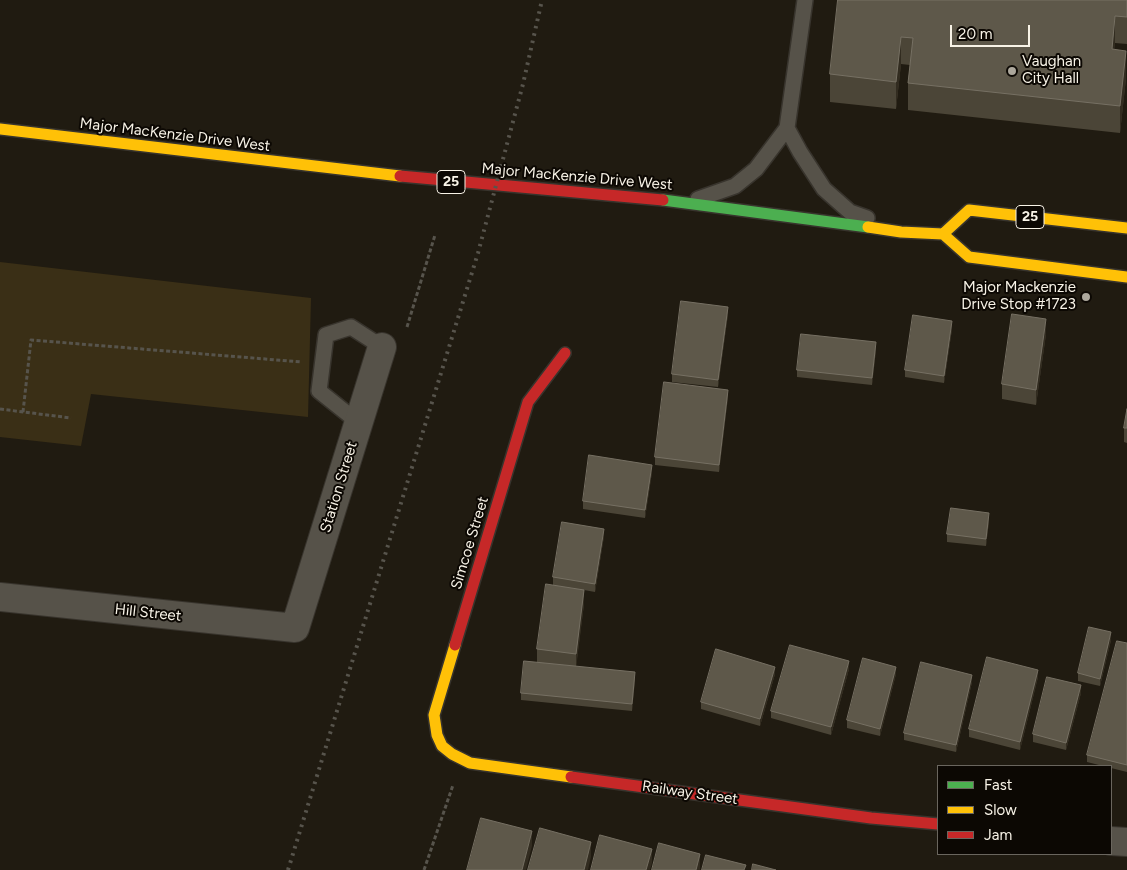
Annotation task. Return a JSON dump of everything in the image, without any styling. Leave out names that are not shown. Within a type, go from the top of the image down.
[{"type":"main road","name":"Major MacKenzie Drive West","points":[[0,130],[436,180],[689,202],[901,232],[943,234]]},
{"type":"main road","name":"25","points":[[943,234],[969,210],[1127,228]]},
{"type":"main road","points":[[943,234],[969,257],[1127,277]]},
{"type":"main road","name":"Simcoe Street","points":[[445,751],[437,738],[434,715],[528,402],[565,353]]},
{"type":"main road","name":"Railway Street","points":[[445,751],[470,762],[509,768],[862,817],[937,824]]},
{"type":"street","name":"Station Street","points":[[295,628],[382,347]]},
{"type":"street","name":"Hill Street","points":[[0,597],[295,628]]},
{"type":"street","points":[[1112,841],[1127,842]]},
{"type":"lane","points":[[689,202],[735,186],[756,168],[787,128],[805,0]]},
{"type":"lane","points":[[787,128],[824,189],[850,212],[901,232]]},
{"type":"lane","points":[[359,423],[319,391],[326,335],[351,327],[382,347]]},
{"type":"path","points":[[407,327],[435,234]]},
{"type":"path","points":[[23,412],[31,340],[322,364]]},
{"type":"path","points":[[0,409],[72,418]]},
{"type":"path","points":[[424,870],[461,758]]},
{"type":"shaded area","points":[[0,262],[311,298],[308,417],[91,394],[81,446],[0,437]]},
{"type":"building","name":"Vaughan City Hall","points":[[838,0],[1127,0],[1127,17],[1115,16],[1112,49],[1126,51],[1120,106],[908,83],[913,38],[901,37],[896,82],[830,74]]},
{"type":"building","points":[[681,301],[728,307],[718,380],[672,374]]},
{"type":"building","points":[[1012,314],[1046,319],[1036,390],[1002,384]]},
{"type":"building","points":[[913,315],[952,321],[944,376],[905,370]]},
{"type":"building","points":[[801,334],[876,342],[872,378],[797,370]]},
{"type":"building","points":[[664,382],[728,390],[719,465],[655,457]]},
{"type":"building","points":[[1127,409],[1127,428],[1124,428]]},
{"type":"building","points":[[589,455],[652,465],[645,510],[583,501]]},
{"type":"building","points":[[951,508],[989,513],[986,539],[947,534]]},
{"type":"building","points":[[562,522],[604,529],[595,584],[553,577]]},
{"type":"building","points":[[546,584],[584,590],[576,654],[537,649]]},
{"type":"building","points":[[1089,627],[1111,632],[1100,679],[1078,673]]},
{"type":"building","points":[[1117,641],[1127,643],[1127,765],[1087,755]]},
{"type":"building","points":[[790,645],[849,661],[831,727],[771,711]]},
{"type":"building","points":[[716,649],[775,667],[760,719],[701,702]]},
{"type":"building","points":[[987,657],[1038,670],[1020,742],[969,729]]},
{"type":"building","points":[[863,658],[896,667],[880,729],[847,720]]},
{"type":"building","points":[[524,661],[635,672],[632,704],[521,693]]},
{"type":"building","points":[[921,662],[972,675],[956,745],[904,733]]},
{"type":"building","points":[[1047,677],[1081,685],[1066,743],[1033,734]]},
{"type":"building","points":[[481,818],[532,831],[522,870],[467,870]]},
{"type":"building","points":[[540,828],[591,842],[584,870],[528,870]]},
{"type":"building","points":[[600,835],[652,849],[646,870],[591,870]]},
{"type":"building","points":[[659,843],[700,854],[696,870],[652,870]]},
{"type":"building","points":[[706,855],[746,865],[744,870],[702,870]]},
{"type":"building","points":[[753,864],[776,870],[752,870]]},
{"type":"railway","points":[[288,870],[478,253],[523,84],[542,0]]},
{"type":"traffic: fast","points":[[663,200],[868,227]]},
{"type":"traffic: slow","points":[[0,129],[400,176]]},
{"type":"traffic: slow","points":[[943,234],[969,210],[1127,228]]},
{"type":"traffic: slow","points":[[868,227],[901,232],[943,234],[969,257],[1127,277]]},
{"type":"traffic: slow","points":[[455,645],[434,715],[437,735],[442,746],[452,754],[470,763],[571,777]]},
{"type":"traffic: jam","points":[[400,176],[663,200]]},
{"type":"traffic: jam","points":[[455,645],[528,402],[565,353]]},
{"type":"traffic: jam","points":[[571,777],[871,818],[937,824]]},
{"type":"place","name":"Vaughan City Hall","points":[[1012,71]]},
{"type":"place","name":"Major Mackenzie Drive Stop #1723","points":[[1086,297]]}]
